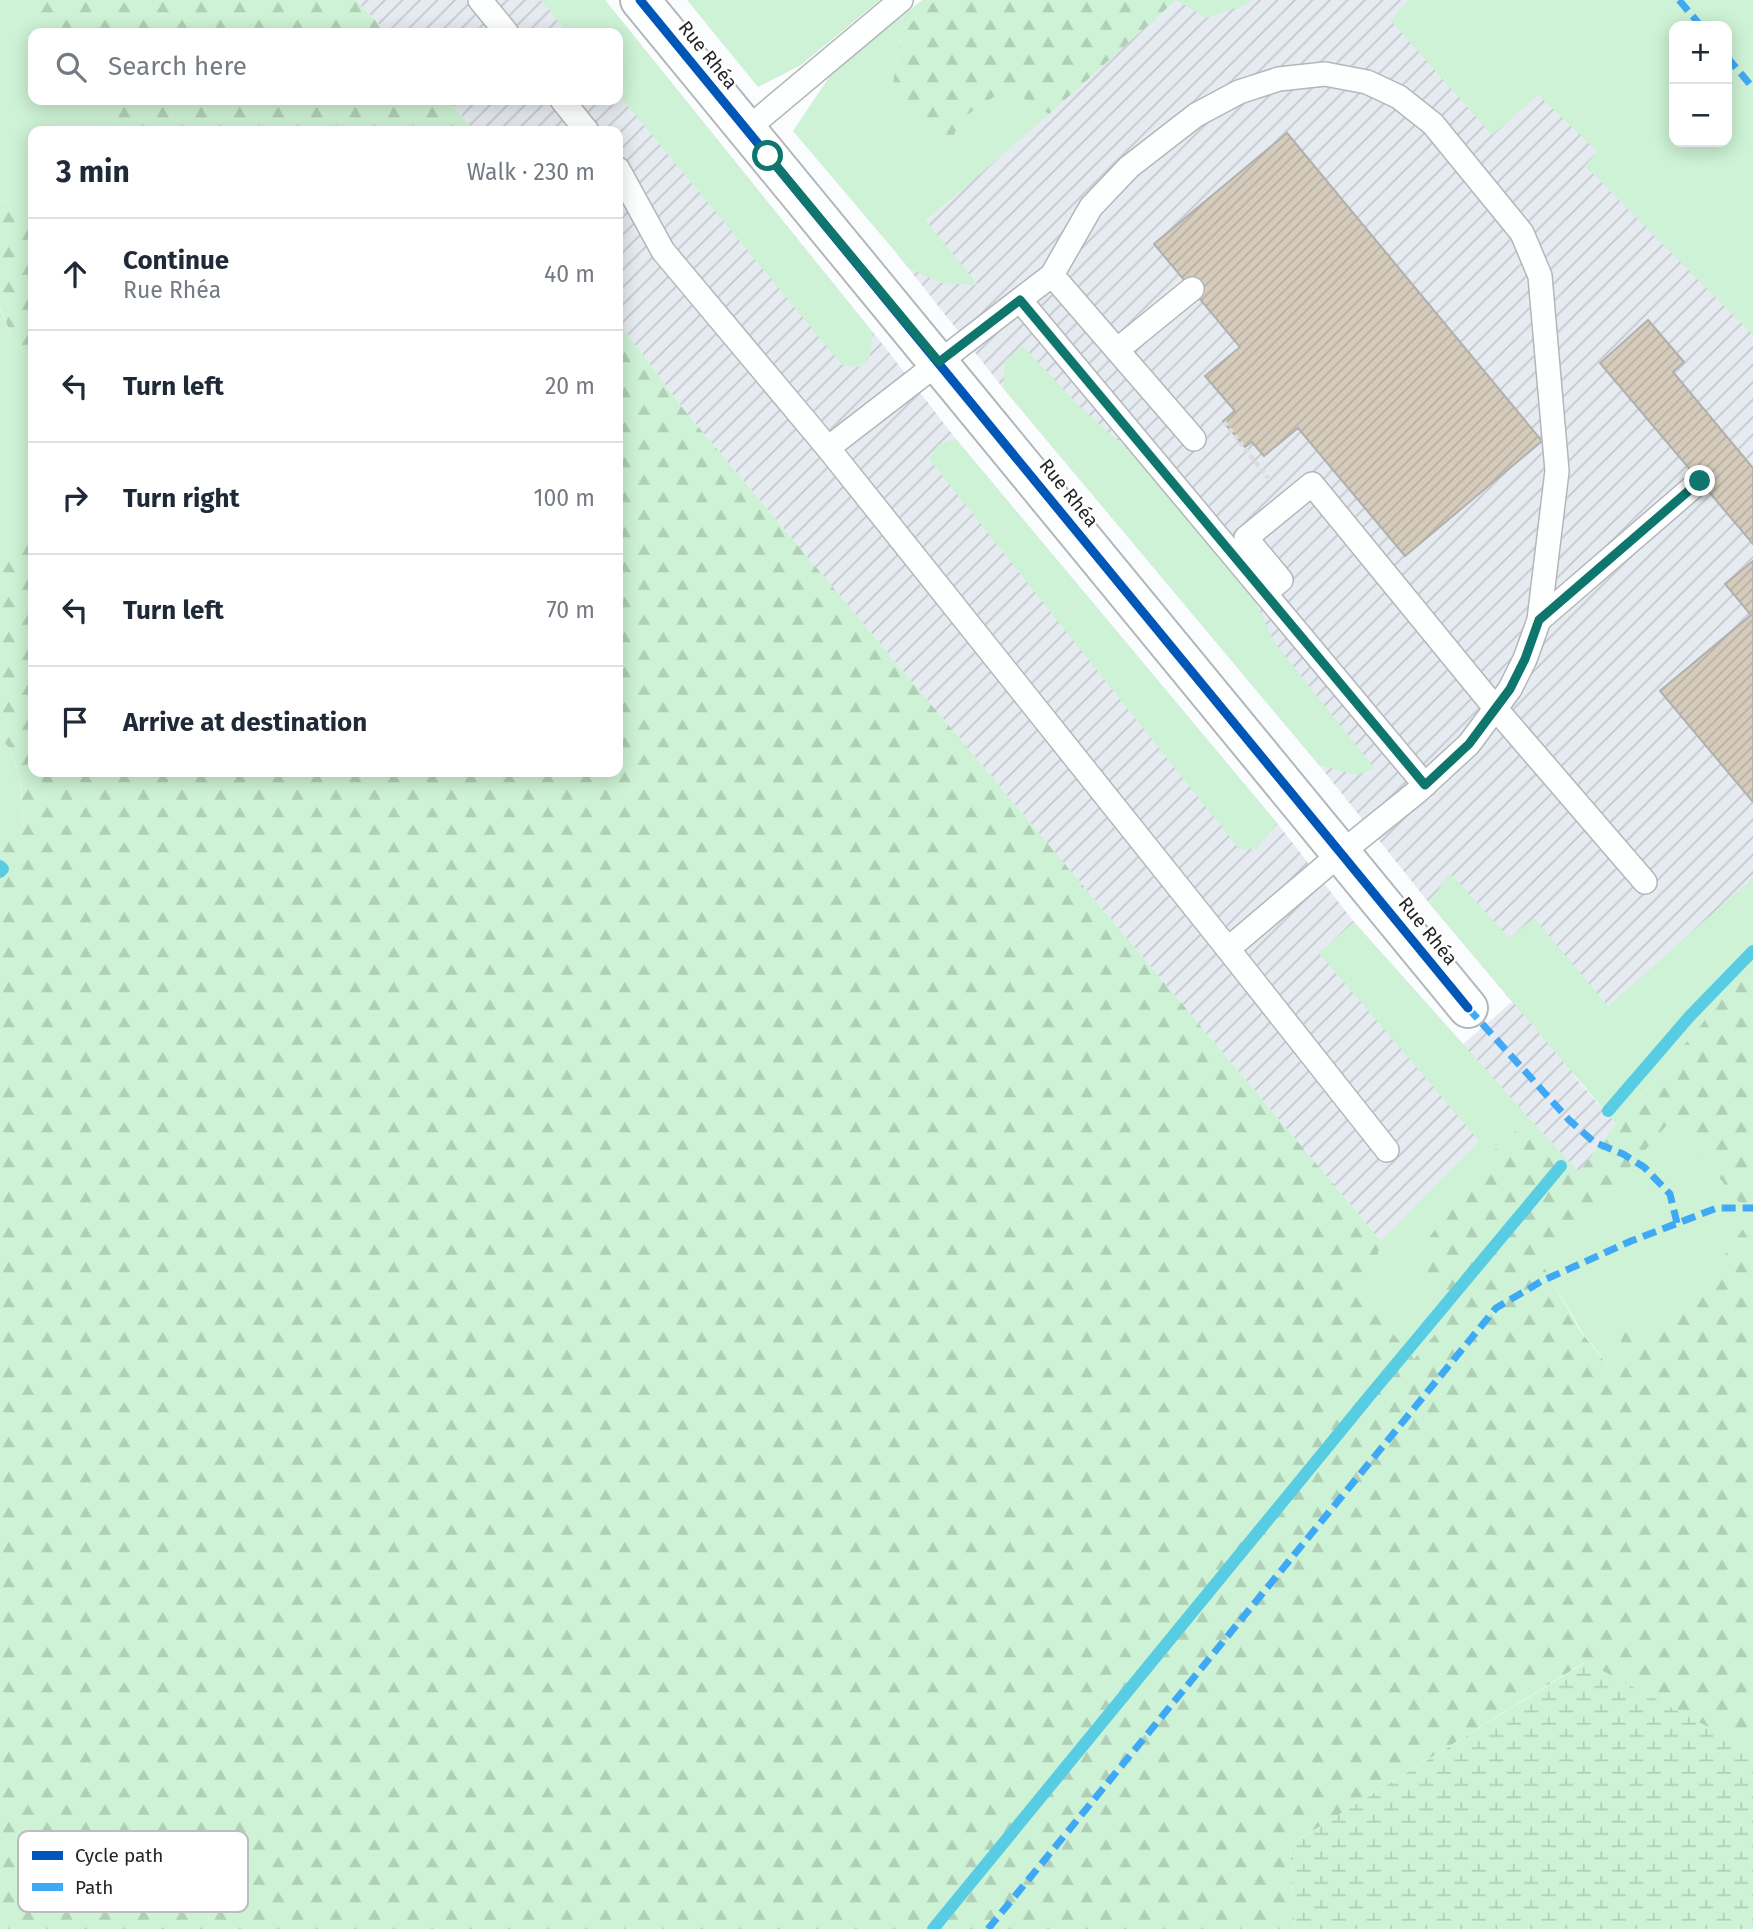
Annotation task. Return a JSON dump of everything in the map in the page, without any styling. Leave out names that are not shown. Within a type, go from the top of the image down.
[{"type":"street","name":"Rue Rhéa","points":[[640,0],[1468,1008]]},
{"type":"lane","points":[[480,0],[504,28]]},
{"type":"lane","points":[[746,130],[901,0]]},
{"type":"lane","points":[[828,448],[1052,275],[1091,207],[1129,167],[1196,116],[1239,92],[1279,79],[1325,74],[1367,82],[1399,97],[1433,124],[1522,233],[1540,276],[1557,471],[1539,620],[1520,669],[1510,689],[1469,744],[1425,785],[1228,949]]},
{"type":"lane","points":[[566,105],[583,126]]},
{"type":"lane","points":[[623,178],[663,251],[828,448],[1387,1150]]},
{"type":"lane","points":[[1052,275],[1194,439]]},
{"type":"lane","points":[[1117,350],[1192,289]]},
{"type":"lane","points":[[1020,300],[1425,785]]},
{"type":"lane","points":[[1539,620],[1700,481]]},
{"type":"lane","points":[[1265,593],[1281,580],[1246,538],[1312,484],[1496,709],[1645,882]]},
{"type":"path","points":[[1223,421],[1289,503]]},
{"type":"shaded area","points":[[356,0],[605,0],[956,439],[1277,823],[1354,922],[1463,1044],[1512,1002],[1319,765],[1003,388],[894,250],[1176,0],[1588,0],[1669,134],[1669,147],[1681,147],[1753,200],[1753,914],[1574,1076],[1616,1124],[1579,1173],[1529,1118],[1490,1154],[1479,1142],[1381,1241],[685,411],[623,329],[623,126],[470,126],[453,105],[623,105],[623,28],[382,28]]},
{"type":"green space","points":[[0,0],[21,0],[52,28],[28,28],[28,105],[105,105],[120,126],[28,126],[28,207],[0,200]]},
{"type":"green space","points":[[21,0],[356,0],[382,28],[52,28]]},
{"type":"green space","points":[[540,0],[605,0],[873,333],[870,356],[860,367],[842,365],[623,100],[623,28],[564,28]]},
{"type":"green space","points":[[687,0],[880,0],[801,65],[758,87]]},
{"type":"green space","points":[[922,0],[935,0],[902,32],[890,100],[922,133],[946,153],[961,119],[1007,87],[1049,114],[926,221],[978,285],[941,283],[910,269],[793,131],[832,73]]},
{"type":"green space","points":[[935,0],[1176,0],[1049,114],[1007,88],[961,119],[946,153],[890,100],[902,32]]},
{"type":"green space","points":[[1176,0],[1252,0],[1248,4],[1206,18]]},
{"type":"green space","points":[[1408,0],[1753,0],[1753,335],[1585,166],[1597,151],[1538,95],[1492,135],[1391,21]]},
{"type":"green space","points":[[105,105],[453,105],[470,126],[120,126]]},
{"type":"green space","points":[[0,200],[28,207],[28,355],[17,347],[0,309]]},
{"type":"green space","points":[[0,310],[17,347],[28,355],[28,540],[0,548]]},
{"type":"green space","points":[[623,329],[685,411],[1381,1241],[1374,1270],[1362,1296],[1414,1359],[1445,1323],[1420,1250],[1490,1154],[1529,1118],[1579,1172],[1616,1124],[1702,1024],[1753,947],[1753,1751],[1585,1662],[1290,1845],[1295,1929],[0,1929],[0,811],[2,819],[22,832],[22,794],[13,757],[0,737],[0,548],[28,540],[28,777],[623,777]],"holes":[[[1672,1119],[1751,1217],[1702,1288],[1667,1331],[1624,1333],[1611,1369],[1581,1332],[1544,1267]]]},
{"type":"green space","points":[[1023,346],[1077,404],[1162,481],[1251,591],[1274,642],[1375,769],[1357,775],[1319,765],[1003,388],[1005,360]]},
{"type":"green space","points":[[956,439],[1277,823],[1257,849],[1239,849],[929,459],[938,445]]},
{"type":"green space","points":[[0,737],[17,769],[22,832],[2,819],[0,811]]},
{"type":"green space","points":[[1450,873],[1509,938],[1534,918],[1608,1006],[1753,878],[1753,947],[1702,1024],[1616,1124],[1429,903]]},
{"type":"green space","points":[[1354,922],[1529,1118],[1490,1154],[1445,1323],[1414,1360],[1362,1296],[1374,1270],[1381,1241],[1479,1141],[1319,953]]},
{"type":"green space","points":[[1672,1118],[1751,1217],[1702,1288],[1667,1331],[1612,1370],[1582,1332],[1544,1267]]},
{"type":"green space","points":[[1586,1662],[1753,1751],[1753,1929],[1295,1929],[1290,1845]]},
{"type":"building","points":[[1287,133],[1542,441],[1405,556],[1298,428],[1264,456],[1252,442],[1245,447],[1223,421],[1235,411],[1205,376],[1240,347],[1154,244]]},
{"type":"building","points":[[1648,320],[1684,362],[1673,372],[1753,468],[1753,544],[1600,363]]},
{"type":"building","points":[[1753,561],[1753,802],[1660,691],[1751,615],[1725,584]]},
{"type":"waterway","points":[[0,866],[3,869],[0,872]]},
{"type":"waterway","points":[[1608,1111],[1689,1017],[1753,951]]},
{"type":"waterway","points":[[933,1929],[1561,1166]]},
{"type":"marked path","points":[[1679,0],[1697,21]]},
{"type":"marked path","points":[[1732,63],[1753,88]]},
{"type":"marked path","points":[[1468,1008],[1569,1120],[1594,1142],[1623,1154],[1644,1167],[1670,1194],[1677,1223]]},
{"type":"marked path","points":[[988,1929],[1496,1308],[1542,1281],[1631,1241],[1717,1208],[1753,1208]]},
{"type":"cycle path","points":[[640,0],[1468,1008]]},
{"type":"route","points":[[768,156],[939,362],[1020,300],[1425,785],[1469,744],[1510,689],[1525,659],[1539,620],[1700,481]]}]
